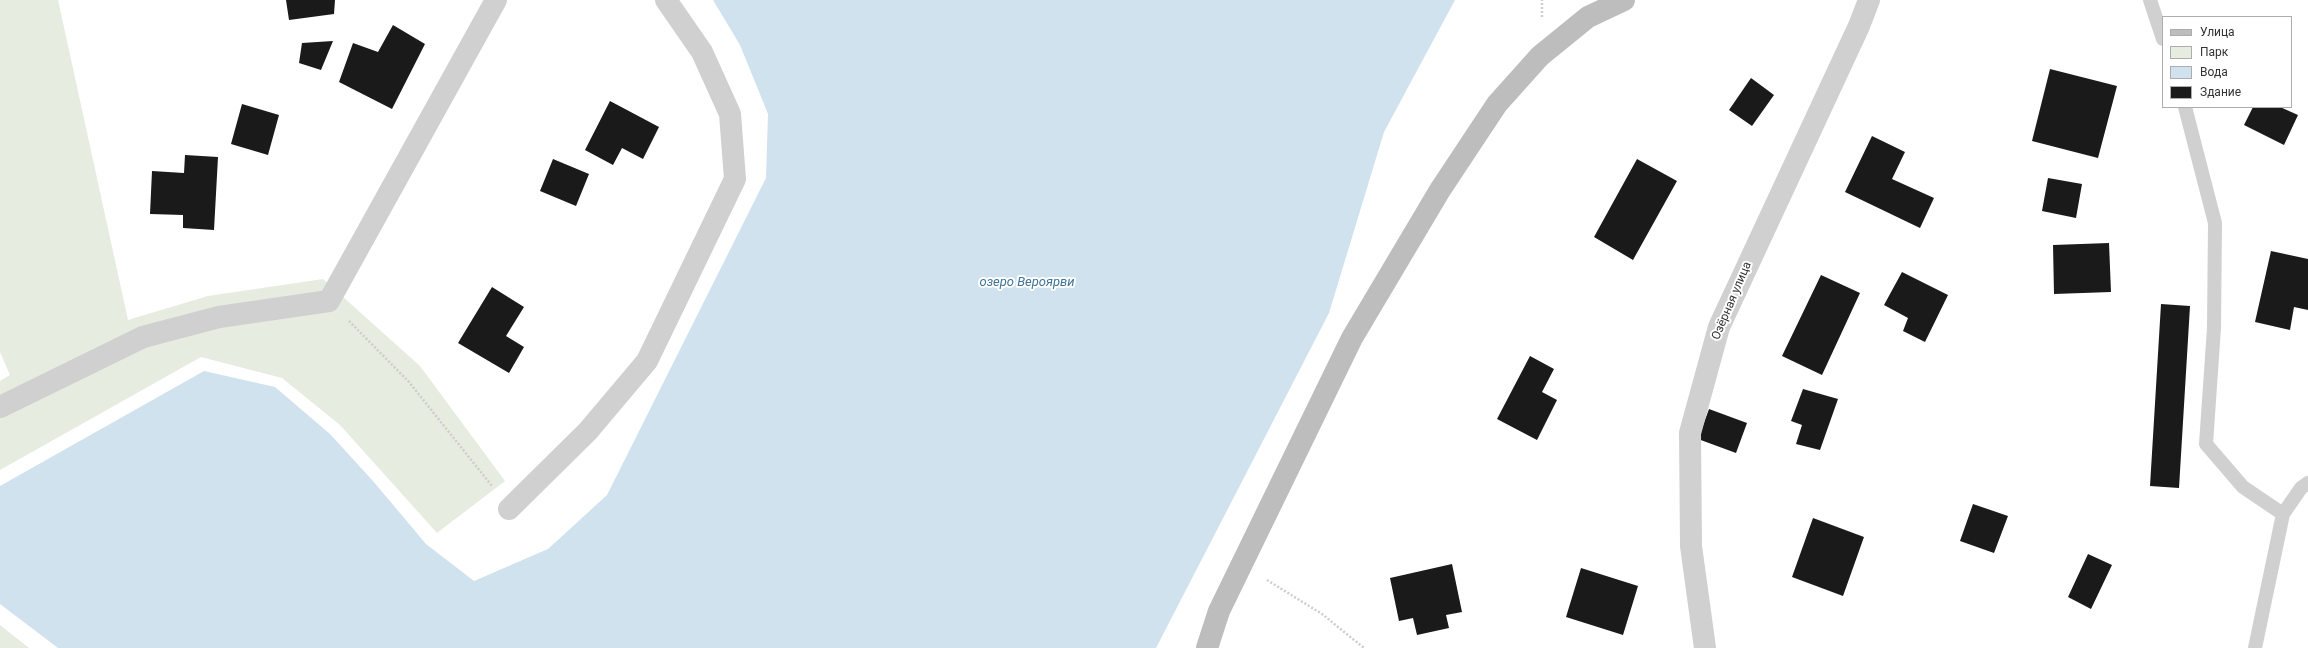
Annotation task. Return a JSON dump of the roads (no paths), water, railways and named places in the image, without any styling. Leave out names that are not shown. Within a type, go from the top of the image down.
[{"type":"street","points":[[509,509],[588,431],[647,361],[735,179],[730,114],[702,52],[666,0]]},
{"type":"street","points":[[1207,648],[1219,611],[1352,338],[1440,190],[1497,104],[1540,56],[1588,17],[1624,0]]},
{"type":"street","name":"Озёрная улица","points":[[1705,648],[1691,546],[1690,433],[1719,327],[1859,26],[1869,0]]},
{"type":"street","points":[[0,407],[143,337],[219,317],[329,301],[490,3]]},
{"type":"lane","points":[[2150,0],[2162,36]]},
{"type":"lane","points":[[2185,108],[2215,224],[2214,328],[2206,444],[2243,487],[2283,514]]},
{"type":"lane","points":[[2255,648],[2283,514],[2301,488],[2308,482]]},
{"type":"water","name":"озеро Вероярви","points":[[713,0],[1455,0],[1384,132],[1329,313],[1156,648],[58,648],[0,604],[0,486],[204,371],[275,387],[330,434],[373,481],[426,544],[474,581],[548,549],[607,495],[766,178],[768,114],[740,45]]}]
